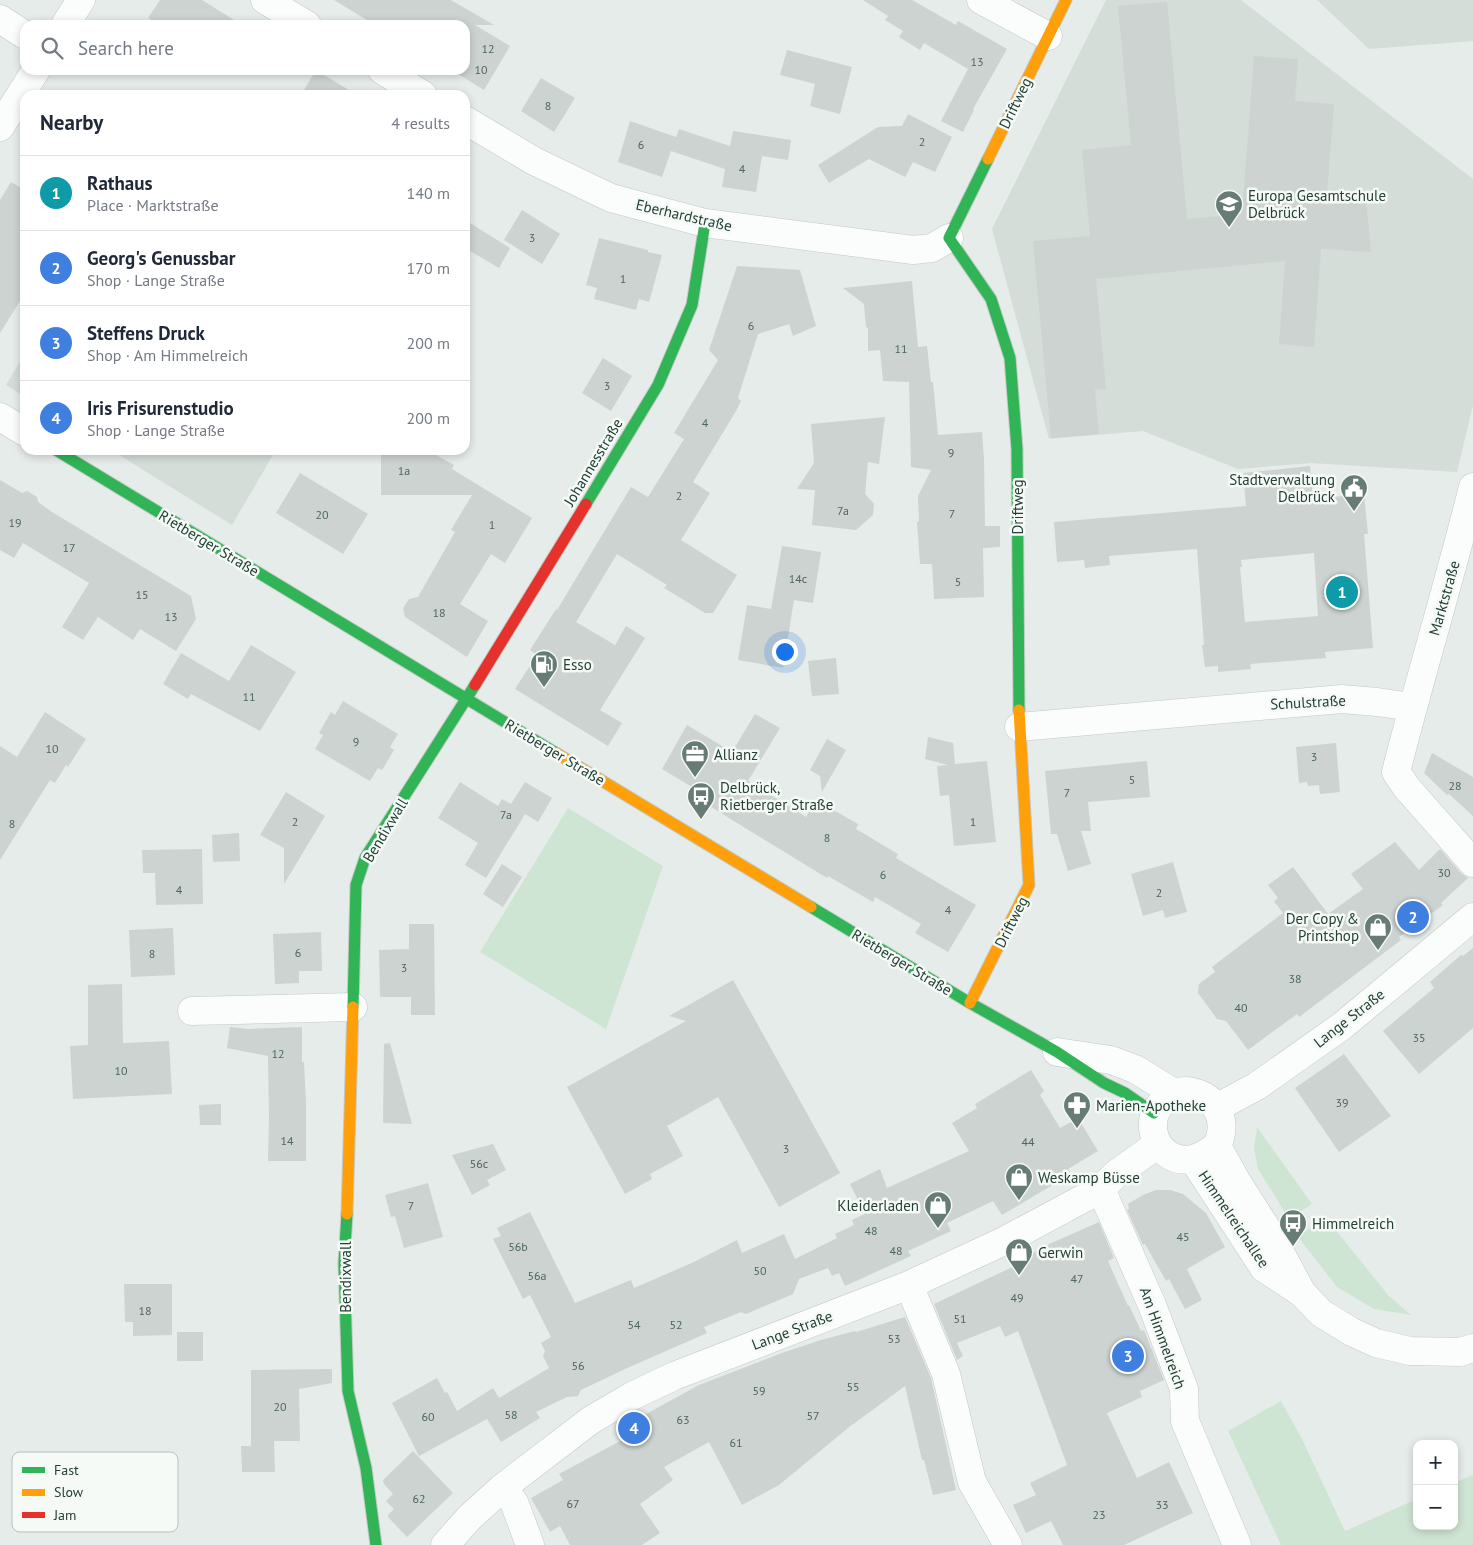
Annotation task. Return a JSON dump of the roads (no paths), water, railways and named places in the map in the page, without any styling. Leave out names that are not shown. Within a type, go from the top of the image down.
[{"type":"street","points":[[68,20],[81,0]]},
{"type":"street","points":[[265,0],[299,20]]},
{"type":"street","points":[[982,0],[1048,36]]},
{"type":"street","name":"Driftweg","points":[[970,1003],[1029,885],[1019,727],[1017,449],[1010,358],[991,299],[949,238],[1066,0]]},
{"type":"street","points":[[0,19],[20,32]]},
{"type":"street","points":[[23,90],[33,75]]},
{"type":"street","points":[[390,75],[415,90]]},
{"type":"street","points":[[0,127],[20,95]]},
{"type":"street","name":"Eberhardstraße","points":[[470,123],[534,161],[611,198],[705,223],[913,250],[932,248],[949,238]]},
{"type":"street","name":"Johannesstraße","points":[[467,699],[658,385],[692,305],[705,223]]},
{"type":"street","points":[[0,416],[20,429]]},
{"type":"street","name":"Rietberger Straße","points":[[64,455],[970,1003],[1057,1052],[1104,1083],[1125,1093],[1154,1113]]},
{"type":"street","name":"Marktstraße","points":[[1412,708],[1454,562],[1473,487]]},
{"type":"street","name":"Bendixwall","points":[[376,1545],[366,1468],[348,1391],[344,1263],[349,1171],[356,885],[365,858],[467,699]]},
{"type":"street","name":"Schulstraße","points":[[1019,727],[1342,699],[1412,708]]},
{"type":"street","points":[[1412,708],[1396,772],[1407,788],[1473,863]]},
{"type":"street","name":"Lange Straße","points":[[1216,1108],[1257,1086],[1342,1026],[1473,917]]},
{"type":"street","points":[[192,1011],[353,1007]]},
{"type":"street","name":"Rietberger Straße","points":[[1057,1052],[1111,1060],[1135,1069],[1174,1093]]},
{"type":"street","points":[[1184,1091],[1202,1094],[1216,1108],[1222,1130],[1217,1146],[1203,1155],[1194,1159],[1183,1160],[1165,1152],[1158,1144],[1152,1129],[1154,1113],[1166,1098],[1174,1093],[1184,1091]]},
{"type":"street","name":"Lange Straße","points":[[445,1545],[470,1517],[502,1488],[591,1420],[632,1396],[674,1376],[909,1285],[1002,1242],[1101,1189],[1116,1174],[1158,1144]]},
{"type":"street","name":"Himmelreichallee","points":[[1217,1146],[1237,1182],[1272,1237],[1302,1292],[1321,1313],[1352,1332],[1376,1343],[1410,1350],[1460,1352],[1473,1348]]},
{"type":"street","name":"Himmelreichallee","points":[[1194,1159],[1264,1268],[1302,1292]]},
{"type":"street","name":"Am Himmelreich","points":[[1101,1189],[1152,1305],[1184,1389],[1186,1420],[1237,1545]]},
{"type":"street","points":[[909,1285],[946,1374],[972,1482],[1008,1545]]},
{"type":"street","points":[[502,1488],[514,1502],[530,1545]]},
{"type":"place","name":"Europa Gesamtschule Delbrück","points":[[1229,228]]},
{"type":"place","name":"Stadtverwaltung Delbrück","points":[[1354,512]]},
{"type":"place","name":"Rathaus","points":[[1342,592]]},
{"type":"place","name":"Esso","points":[[544,688]]},
{"type":"place","name":"Allianz","points":[[695,778]]},
{"type":"place","name":"Delbrück, Rietberger Straße","points":[[701,820]]},
{"type":"place","name":"Georg's Genussbar","points":[[1413,917]]},
{"type":"place","name":"Der Copy & Printshop","points":[[1378,951]]},
{"type":"place","name":"Marien-Apotheke","points":[[1077,1129]]},
{"type":"place","name":"Weskamp Büsse","points":[[1019,1201]]},
{"type":"place","name":"Kleiderladen","points":[[938,1229]]},
{"type":"place","name":"Himmelreich","points":[[1293,1247]]},
{"type":"place","name":"Gerwin","points":[[1019,1276]]},
{"type":"place","name":"Steffens Druck","points":[[1128,1356]]},
{"type":"place","name":"Iris Frisurenstudio","points":[[634,1428]]}]
